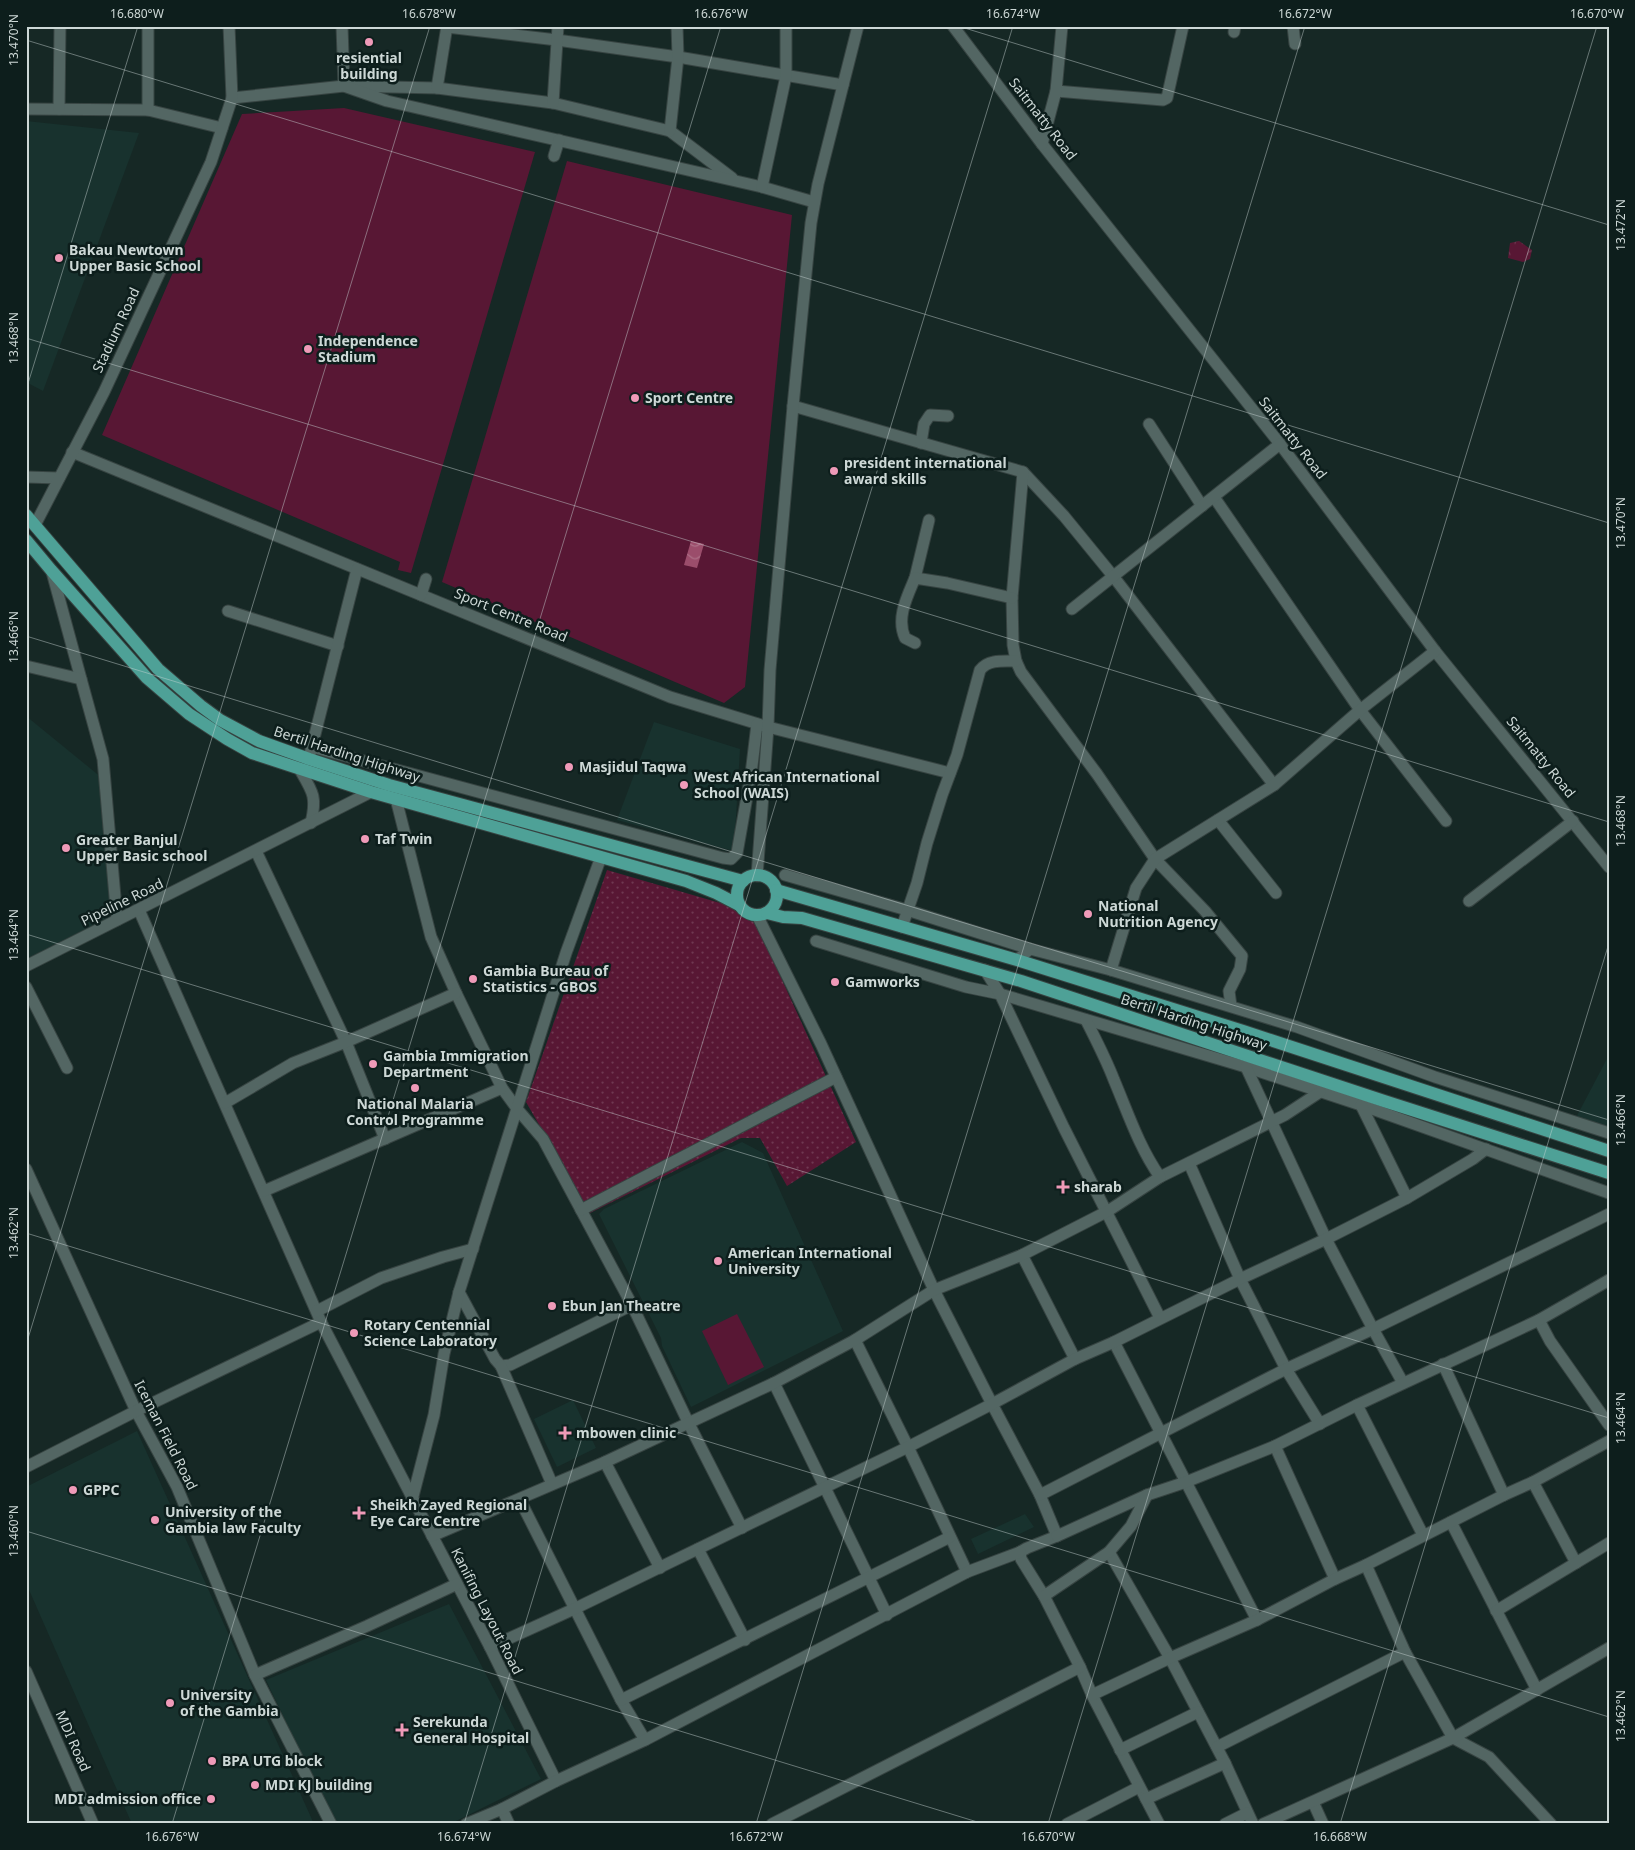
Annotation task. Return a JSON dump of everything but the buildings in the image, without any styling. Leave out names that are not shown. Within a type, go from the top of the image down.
[{"type":"main road","name":"Bertil Harding Highway","points":[[26,515],[158,669],[220,720],[237,730],[259,741],[310,753],[389,785],[743,881]]},
{"type":"main road","name":"Bertil Harding Highway","points":[[26,540],[147,678],[189,714],[252,753],[371,792],[686,881],[740,905]]},
{"type":"main road","points":[[757,876],[767,878],[774,886],[776,901],[771,910],[762,914],[747,913],[740,905],[737,895],[738,890],[747,878],[757,876]]},
{"type":"main road","name":"Bertil Harding Highway","points":[[776,890],[1017,960],[1331,1059],[1609,1151]]},
{"type":"main road","name":"Bertil Harding Highway","points":[[762,914],[802,918],[985,970],[1609,1173]]},
{"type":"street","points":[[59,109],[60,26]]},
{"type":"street","points":[[148,26],[148,110]]},
{"type":"street","name":"Stadium Road","points":[[35,525],[104,392],[211,162],[232,98],[229,26]]},
{"type":"street","points":[[342,26],[344,86]]},
{"type":"street","points":[[553,103],[558,26]]},
{"type":"street","points":[[670,131],[678,57],[677,26]]},
{"type":"street","points":[[762,187],[786,76],[786,26]]},
{"type":"street","points":[[757,876],[768,727],[770,670],[793,406],[814,202],[858,26]]},
{"type":"street","name":"Saitmatty Road","points":[[953,26],[1042,144],[1280,444],[1435,651],[1609,867]]},
{"type":"street","points":[[1042,144],[1056,91],[1062,26]]},
{"type":"street","points":[[1056,91],[1163,100],[1167,98],[1183,26]]},
{"type":"street","points":[[1293,26],[1295,44]]},
{"type":"street","points":[[437,88],[447,27],[678,57],[843,85]]},
{"type":"street","points":[[344,86],[387,101],[735,180],[814,202]]},
{"type":"street","points":[[232,98],[344,86],[437,88],[553,103],[670,131],[735,180]]},
{"type":"street","points":[[26,109],[148,110],[222,128]]},
{"type":"street","points":[[554,156],[559,140]]},
{"type":"street","points":[[793,406],[1023,472],[1064,516],[1113,576],[1274,785]]},
{"type":"street","points":[[922,443],[924,424],[930,415],[948,416]]},
{"type":"street","points":[[1149,424],[1202,506]]},
{"type":"street","points":[[1072,609],[1280,444]]},
{"type":"street","name":"Sport Centre Road","points":[[72,452],[670,697],[768,727],[950,773]]},
{"type":"street","points":[[1023,472],[1012,598],[1013,645],[1016,661],[1030,686],[1092,767],[1155,859],[1205,911],[1242,956],[1240,969],[1230,991],[1231,1006]]},
{"type":"street","points":[[26,476],[59,478]]},
{"type":"street","points":[[1214,497],[1360,710],[1446,821]]},
{"type":"street","points":[[915,643],[905,638],[901,630],[904,608],[915,578],[928,520]]},
{"type":"street","points":[[357,569],[310,753],[731,859],[737,853],[751,774],[757,724]]},
{"type":"street","points":[[51,570],[103,759],[117,920]]},
{"type":"street","points":[[915,578],[947,583],[1012,598]]},
{"type":"street","points":[[421,595],[426,579]]},
{"type":"street","points":[[228,611],[338,646]]},
{"type":"street","points":[[1111,970],[1136,888],[1155,859],[1274,785],[1360,710],[1435,651]]},
{"type":"street","points":[[902,927],[918,883],[927,843],[980,670],[984,665],[990,663],[1016,661]]},
{"type":"street","points":[[26,666],[81,679]]},
{"type":"street","points":[[300,770],[314,797],[315,806],[311,823]]},
{"type":"street","name":"Pipeline Road","points":[[26,966],[371,792]]},
{"type":"street","points":[[396,799],[431,937],[456,993],[502,1088],[543,1139],[632,1305],[688,1422],[742,1528]]},
{"type":"street","points":[[1218,820],[1276,893]]},
{"type":"street","points":[[1469,901],[1573,821]]},
{"type":"street","points":[[256,851],[346,1042],[385,1139]]},
{"type":"street","points":[[412,1500],[434,1415],[444,1354],[460,1292],[566,954],[601,857]]},
{"type":"street","points":[[785,875],[907,910],[1030,949],[1111,970],[1297,1026],[1435,1077],[1609,1133]]},
{"type":"street","name":"Kanifing Layout Road","points":[[139,910],[319,1316],[412,1500],[490,1647],[556,1781]]},
{"type":"street","points":[[762,914],[934,1290],[1040,1495],[1056,1536]]},
{"type":"street","points":[[816,941],[966,987],[1000,994],[1246,1068],[1361,1105],[1609,1193]]},
{"type":"street","points":[[1017,960],[1030,949]]},
{"type":"street","points":[[985,970],[1000,994],[1064,1128],[1108,1211],[1160,1318]]},
{"type":"street","points":[[26,987],[66,1068]]},
{"type":"street","points":[[226,1103],[293,1063],[346,1042],[456,993]]},
{"type":"street","points":[[1086,1020],[1139,1140],[1160,1177]]},
{"type":"street","points":[[1246,1068],[1326,1239],[1403,1383]]},
{"type":"street","points":[[581,1210],[836,1078]]},
{"type":"street","points":[[264,1192],[502,1088]]},
{"type":"street","points":[[432,1536],[520,1500],[552,1484],[605,1462],[774,1383],[854,1340],[934,1290],[1022,1255],[1108,1211],[1160,1177],[1285,1115],[1320,1092]]},
{"type":"street","points":[[1361,1105],[1407,1198]]},
{"type":"street","points":[[490,1647],[660,1568],[908,1447],[992,1404],[1075,1358],[1114,1342],[1240,1279],[1326,1239],[1407,1198],[1473,1160],[1486,1149]]},
{"type":"street","points":[[1189,1163],[1240,1279],[1286,1369],[1320,1424]]},
{"type":"street","name":"Iceman Field Road","points":[[26,1169],[136,1411],[177,1487],[255,1675],[330,1824]]},
{"type":"street","points":[[1040,1495],[1286,1369],[1373,1330],[1609,1214]]},
{"type":"street","points":[[26,1466],[319,1316],[381,1278],[473,1249]]},
{"type":"street","points":[[1022,1255],[1075,1358]]},
{"type":"street","points":[[466,1824],[502,1809],[556,1781],[645,1740],[967,1572],[1020,1552],[1146,1494],[1186,1482],[1275,1446],[1442,1364],[1539,1320],[1609,1280]]},
{"type":"street","points":[[460,1292],[495,1359],[501,1366],[552,1484]]},
{"type":"street","points":[[501,1366],[510,1365],[632,1305]]},
{"type":"street","points":[[1539,1320],[1550,1341],[1609,1425]]},
{"type":"street","points":[[854,1340],[908,1447],[967,1572]]},
{"type":"street","points":[[1114,1342],[1257,1620]]},
{"type":"street","points":[[1442,1364],[1504,1495]]},
{"type":"street","points":[[774,1383],[887,1614]]},
{"type":"street","points":[[1357,1405],[1423,1535]]},
{"type":"street","points":[[1092,1695],[1257,1620],[1335,1578],[1366,1565],[1533,1482],[1609,1441]]},
{"type":"street","points":[[1275,1446],[1335,1578]]},
{"type":"street","points":[[605,1462],[660,1568]]},
{"type":"street","points":[[1533,1482],[1576,1564]]},
{"type":"street","points":[[1044,1596],[1109,1552],[1131,1526],[1146,1494]]},
{"type":"street","points":[[520,1500],[621,1700],[645,1740]]},
{"type":"street","points":[[1451,1522],[1537,1690]]},
{"type":"street","points":[[621,1700],[950,1537]]},
{"type":"street","points":[[1496,1611],[1609,1543]]},
{"type":"street","points":[[698,1549],[745,1640]]},
{"type":"street","points":[[1020,1552],[1159,1824]]},
{"type":"street","points":[[1109,1552],[1170,1658],[1217,1747],[1253,1824]]},
{"type":"street","points":[[1366,1565],[1405,1652],[1453,1738],[1489,1757],[1552,1824]]},
{"type":"street","points":[[255,1675],[457,1584]]},
{"type":"street","points":[[1262,1824],[1453,1738],[1609,1648]]},
{"type":"street","points":[[1217,1747],[1405,1652]]},
{"type":"street","points":[[772,1824],[1080,1667]]},
{"type":"street","name":"MDI Road","points":[[26,1671],[93,1824]]},
{"type":"street","points":[[1120,1750],[1198,1712]]},
{"type":"street","points":[[1146,1799],[1225,1763]]},
{"type":"street","points":[[1067,1824],[1139,1787]]},
{"type":"street","points":[[1313,1802],[1323,1824]]},
{"type":"street","points":[[502,1809],[509,1824]]},
{"type":"street","points":[[1225,1824],[1247,1813]]},
{"type":"shaded area","name":"Bakau Newtown Upper Basic School","points":[[26,121],[139,133],[43,391],[26,382]]},
{"type":"shaded area","name":"Greater Banjul Upper Basic school","points":[[26,716],[102,778],[110,917],[26,959]]},
{"type":"shaded area","name":"West African International School (WAIS)","points":[[654,722],[740,749],[734,851],[617,820]]},
{"type":"shaded area","points":[[1609,1055],[1609,1130],[1570,1129]]},
{"type":"shaded area","name":"American International University","points":[[742,1142],[763,1153],[843,1331],[691,1407],[662,1346],[661,1338],[599,1214],[604,1209]]},
{"type":"shaded area","name":"mbowen clinic","points":[[573,1400],[596,1448],[557,1467],[534,1419]]},
{"type":"shaded area","name":"University of the Gambia","points":[[137,1431],[314,1824],[132,1824],[26,1583],[26,1487]]},
{"type":"shaded area","points":[[1025,1514],[1034,1527],[978,1554],[971,1539]]},
{"type":"shaded area","name":"Serekunda General Hospital","points":[[449,1604],[541,1779],[450,1824],[334,1824],[266,1680]]},
{"type":"green space","name":"Independence Stadium","points":[[344,108],[535,152],[411,573],[398,570],[400,562],[102,435],[242,114]]},
{"type":"green space","name":"Sport Centre","points":[[567,161],[792,215],[745,687],[724,703],[442,582]]},
{"type":"green space","points":[[1519,241],[1532,250],[1530,259],[1523,262],[1508,258],[1510,243]]},
{"type":"green space","points":[[607,870],[751,912],[856,1142],[787,1186],[760,1138],[741,1138],[590,1213],[526,1102]]},
{"type":"green space","points":[[737,1314],[764,1367],[728,1385],[702,1331]]},
{"type":"water","points":[[691,541],[704,544],[697,568],[684,565]]},
{"type":"place","name":"resiential building","points":[[369,42]]},
{"type":"place","name":"Bakau Newtown Upper Basic School","points":[[59,258]]},
{"type":"place","name":"Independence Stadium","points":[[308,349]]},
{"type":"place","name":"Sport Centre","points":[[635,398]]},
{"type":"place","name":"president international award skills","points":[[834,471]]},
{"type":"place","name":"Masjidul Taqwa","points":[[569,767]]},
{"type":"place","name":"West African International School (WAIS)","points":[[684,785]]},
{"type":"place","name":"Taf Twin","points":[[365,839]]},
{"type":"place","name":"Greater Banjul Upper Basic school","points":[[66,848]]},
{"type":"place","name":"National Nutrition Agency","points":[[1088,914]]},
{"type":"place","name":"Gambia Bureau of Statistics - GBOS","points":[[473,979]]},
{"type":"place","name":"Gamworks","points":[[835,982]]},
{"type":"place","name":"Gambia Immigration Department","points":[[373,1064]]},
{"type":"place","name":"National Malaria Control Programme","points":[[415,1088]]},
{"type":"place","name":"sharab","points":[[1063,1187]]},
{"type":"place","name":"American International University","points":[[718,1261]]},
{"type":"place","name":"Ebun Jan Theatre","points":[[552,1306]]},
{"type":"place","name":"Rotary Centennial Science Laboratory","points":[[354,1333]]},
{"type":"place","name":"mbowen clinic","points":[[565,1433]]},
{"type":"place","name":"GPPC","points":[[73,1490]]},
{"type":"place","name":"Sheikh Zayed Regional Eye Care Centre","points":[[359,1513]]},
{"type":"place","name":"University of the Gambia law Faculty","points":[[155,1520]]},
{"type":"place","name":"University of the Gambia","points":[[170,1703]]},
{"type":"place","name":"Serekunda General Hospital","points":[[402,1730]]},
{"type":"place","name":"BPA UTG block","points":[[212,1761]]},
{"type":"place","name":"MDI KJ building","points":[[255,1785]]},
{"type":"place","name":"MDI admission office","points":[[211,1799]]}]
